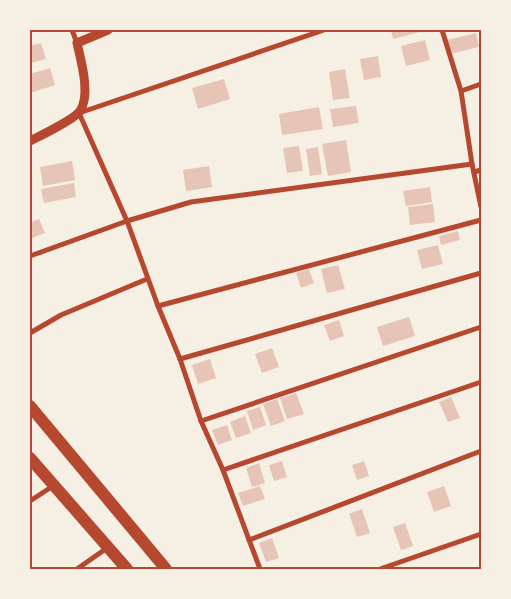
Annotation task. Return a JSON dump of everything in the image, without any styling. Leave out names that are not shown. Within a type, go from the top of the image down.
[{"type":"main road","points":[[30,406],[166,569]]},
{"type":"main road","points":[[30,458],[127,569]]},
{"type":"street","points":[[72,30],[78,43],[84,86],[84,102],[79,113],[127,221],[260,569]]},
{"type":"street","points":[[78,43],[108,30]]},
{"type":"street","points":[[30,141],[79,113],[324,30]]},
{"type":"street","points":[[442,30],[461,91],[472,164],[481,207]]},
{"type":"street","points":[[461,91],[481,84]]},
{"type":"street","points":[[30,256],[127,221],[190,202],[472,164]]},
{"type":"street","points":[[474,172],[481,170]]},
{"type":"street","points":[[158,306],[481,220]]},
{"type":"street","points":[[180,359],[481,273]]},
{"type":"street","points":[[30,333],[61,314],[148,279]]},
{"type":"street","points":[[202,421],[481,327]]},
{"type":"street","points":[[223,470],[481,382]]},
{"type":"street","points":[[249,540],[481,451]]},
{"type":"street","points":[[30,500],[53,486]]},
{"type":"street","points":[[380,569],[481,534]]},
{"type":"street","points":[[77,569],[108,547]]},
{"type":"building","points":[[391,30],[420,30],[420,32],[393,39]]},
{"type":"building","points":[[476,33],[479,47],[450,54],[447,40]]},
{"type":"building","points":[[425,40],[430,60],[406,66],[401,46]]},
{"type":"building","points":[[41,43],[46,59],[30,63],[30,46]]},
{"type":"building","points":[[378,56],[381,77],[364,80],[360,59]]},
{"type":"building","points":[[50,68],[55,85],[30,93],[30,74]]},
{"type":"building","points":[[345,69],[350,98],[333,100],[329,72]]},
{"type":"building","points":[[224,79],[230,99],[198,109],[192,88]]},
{"type":"building","points":[[356,106],[359,123],[333,127],[330,109]]},
{"type":"building","points":[[319,107],[323,129],[282,135],[279,114]]},
{"type":"building","points":[[346,140],[351,172],[328,176],[322,144]]},
{"type":"building","points":[[299,146],[303,171],[287,173],[283,148]]},
{"type":"building","points":[[318,147],[322,174],[310,176],[306,149]]},
{"type":"building","points":[[72,161],[75,180],[43,186],[40,167]]},
{"type":"building","points":[[209,166],[212,187],[186,191],[183,170]]},
{"type":"building","points":[[74,183],[76,197],[44,203],[41,189]]},
{"type":"building","points":[[430,187],[432,202],[406,206],[403,191]]},
{"type":"building","points":[[433,204],[435,222],[410,225],[408,207]]},
{"type":"building","points":[[39,219],[45,233],[30,239],[30,223]]},
{"type":"building","points":[[458,231],[460,240],[441,245],[439,236]]},
{"type":"building","points":[[438,245],[443,264],[422,269],[417,250]]},
{"type":"building","points":[[338,265],[345,289],[327,293],[321,269]]},
{"type":"building","points":[[309,269],[314,283],[301,288],[296,273]]},
{"type":"building","points":[[409,317],[415,336],[383,346],[377,327]]},
{"type":"building","points":[[339,320],[344,336],[330,341],[324,325]]},
{"type":"building","points":[[272,348],[279,367],[262,373],[255,354]]},
{"type":"building","points":[[210,359],[216,378],[198,384],[192,365]]},
{"type":"building","points":[[296,393],[304,414],[287,419],[280,398]]},
{"type":"building","points":[[451,397],[460,418],[448,422],[439,402]]},
{"type":"building","points":[[277,399],[285,421],[271,426],[263,404]]},
{"type":"building","points":[[260,407],[266,425],[253,430],[247,411]]},
{"type":"building","points":[[245,416],[251,433],[236,438],[230,422]]},
{"type":"building","points":[[227,425],[232,440],[218,445],[212,430]]},
{"type":"building","points":[[282,461],[287,477],[274,481],[269,465]]},
{"type":"building","points":[[364,461],[369,476],[357,480],[352,465]]},
{"type":"building","points":[[259,463],[265,483],[252,487],[246,468]]},
{"type":"building","points":[[260,486],[265,499],[243,506],[238,493]]},
{"type":"building","points":[[444,486],[451,506],[434,512],[427,492]]},
{"type":"building","points":[[362,509],[370,533],[357,537],[349,514]]},
{"type":"building","points":[[405,523],[413,546],[401,550],[393,527]]},
{"type":"building","points":[[272,538],[279,558],[266,562],[259,543]]}]
